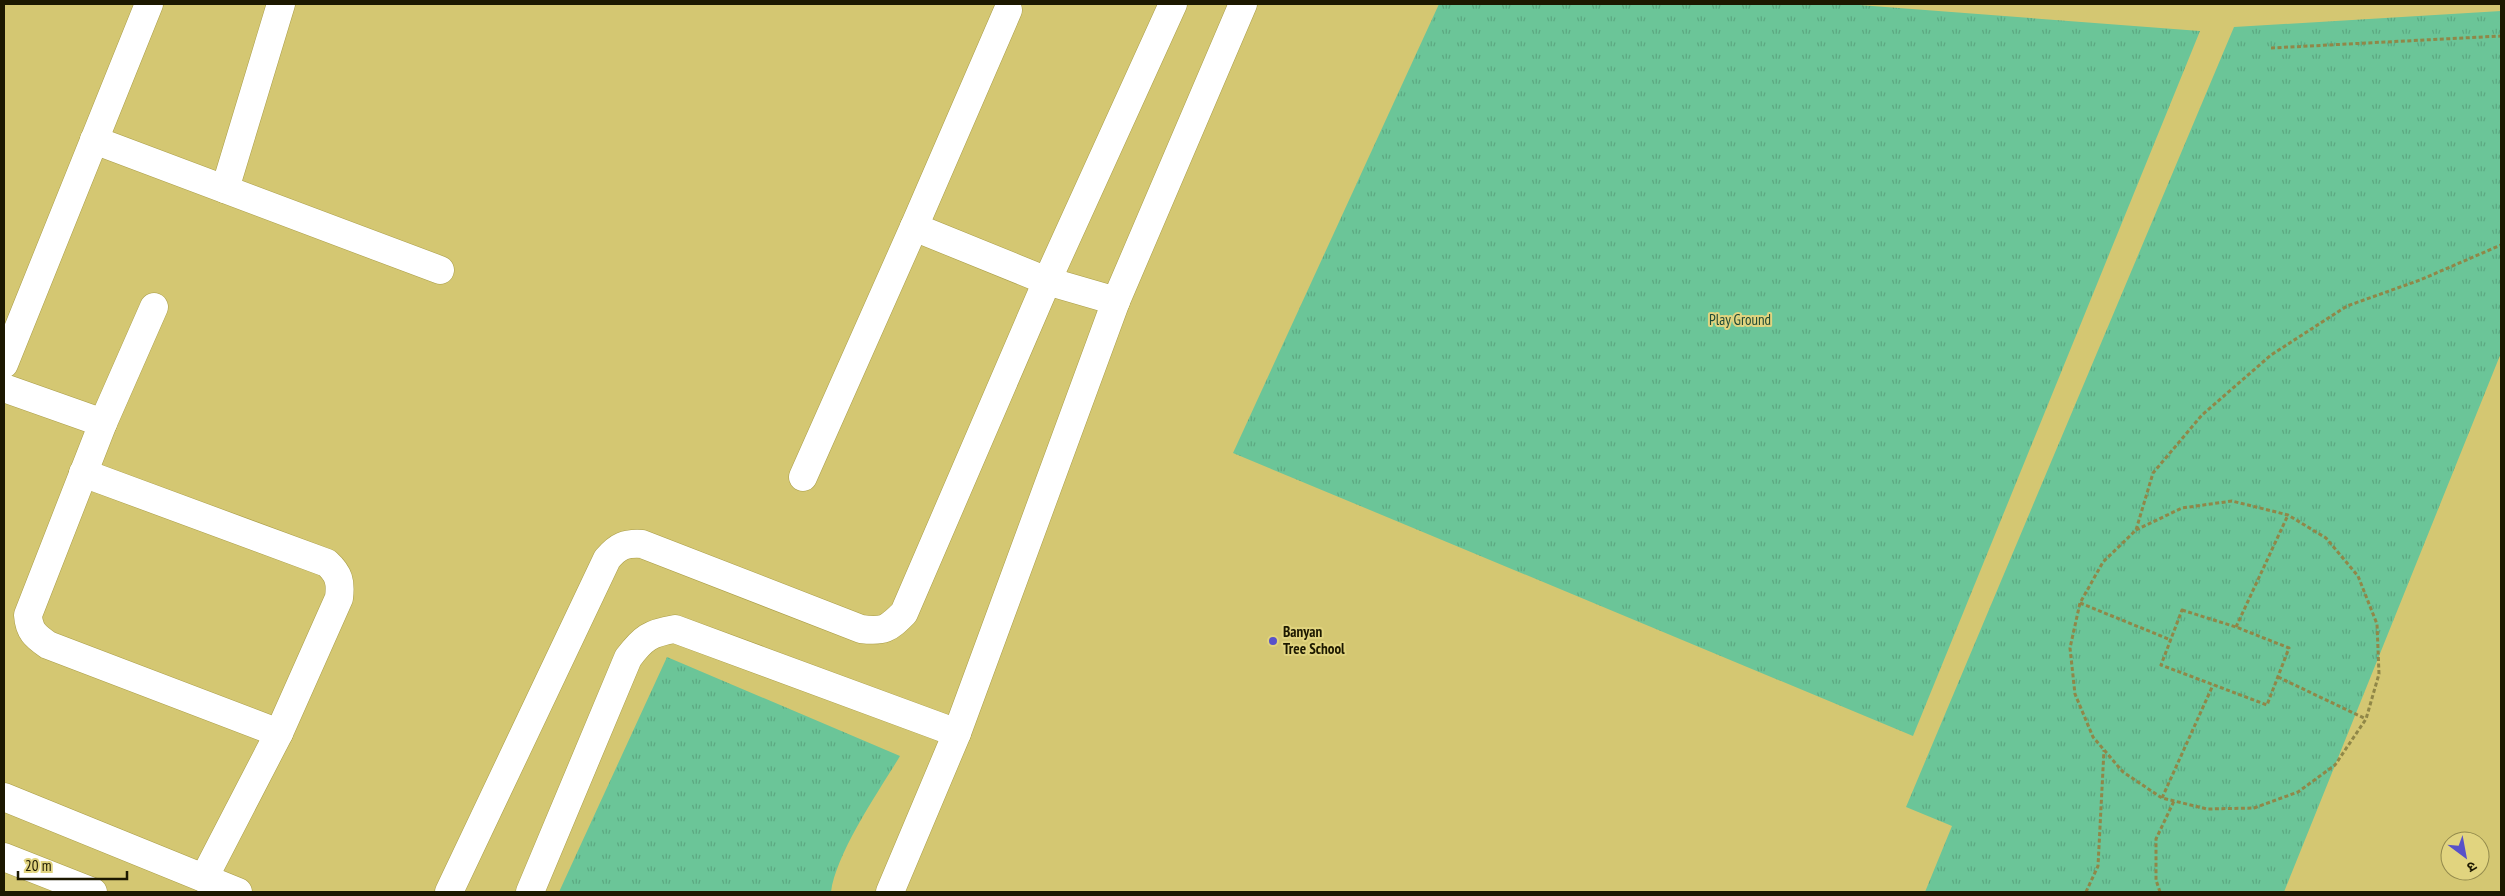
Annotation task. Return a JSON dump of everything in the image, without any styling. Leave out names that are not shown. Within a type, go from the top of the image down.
[{"type":"street","points":[[4,364],[149,4]]},
{"type":"street","points":[[225,189],[281,4]]},
{"type":"street","points":[[449,892],[607,559],[616,548],[627,543],[642,544],[861,629],[889,628],[904,613],[1047,280],[1173,4]]},
{"type":"street","points":[[890,892],[957,733],[1116,301],[1244,4]]},
{"type":"street","points":[[803,477],[914,228],[1008,10]]},
{"type":"street","points":[[94,140],[440,270]]},
{"type":"street","points":[[914,228],[1047,280],[1116,301]]},
{"type":"street","points":[[154,307],[83,473],[28,615],[28,627],[34,635],[48,645],[279,733]]},
{"type":"street","points":[[4,388],[103,423]]},
{"type":"street","points":[[83,473],[327,563],[336,571],[341,584],[339,598],[279,733],[204,878]]},
{"type":"street","points":[[530,892],[628,658],[641,640],[657,632],[675,629],[957,733]]},
{"type":"street","points":[[4,797],[238,892]]},
{"type":"street","points":[[4,856],[93,892]]},
{"type":"path","points":[[2270,48],[2501,36]]},
{"type":"path","points":[[2136,530],[2154,473],[2202,415],[2271,355],[2348,306],[2420,280],[2501,245]]},
{"type":"path","points":[[2232,501],[2288,515],[2326,538],[2358,576],[2374,616],[2377,624],[2379,674],[2366,720],[2335,765],[2298,792],[2254,808],[2207,809],[2162,798],[2123,772],[2093,737],[2075,694],[2070,648],[2080,603],[2102,562],[2136,530],[2182,508],[2232,501]]},
{"type":"path","points":[[2236,627],[2288,515]]},
{"type":"path","points":[[2080,603],[2171,640]]},
{"type":"path","points":[[2182,610],[2236,627],[2289,648],[2267,704],[2161,665],[2171,640],[2182,610]]},
{"type":"path","points":[[2278,677],[2366,720]]},
{"type":"path","points":[[2162,798],[2213,684]]},
{"type":"path","points":[[2086,892],[2098,866],[2104,750]]},
{"type":"path","points":[[2160,892],[2156,880],[2156,839],[2174,801]]},
{"type":"green space","name":"Play Ground","points":[[1439,4],[1846,4],[2200,31],[1913,736],[1233,453]]},
{"type":"green space","points":[[2501,11],[2501,353],[2284,892],[1925,892],[1952,826],[1906,807],[2234,27]]},
{"type":"green space","points":[[667,657],[900,756],[849,841],[835,876],[831,892],[559,892]]},
{"type":"place","name":"Banyan Tree School","points":[[1273,641]]}]
